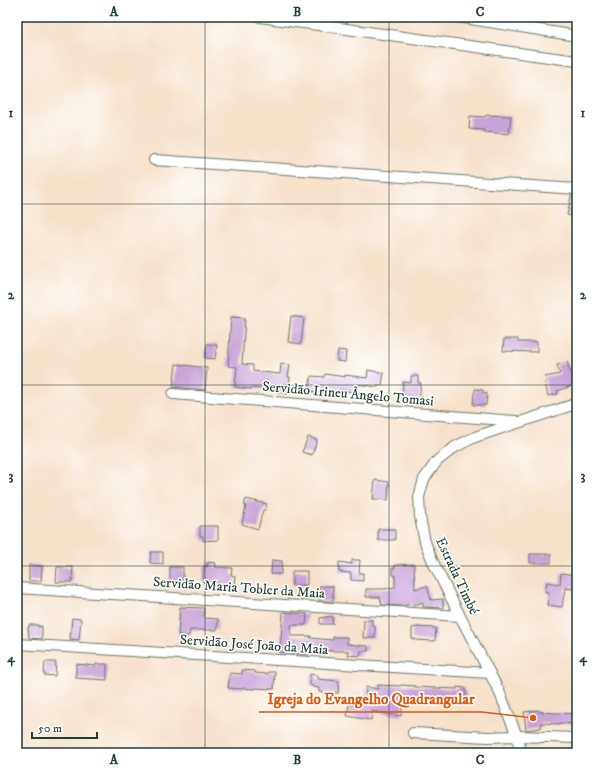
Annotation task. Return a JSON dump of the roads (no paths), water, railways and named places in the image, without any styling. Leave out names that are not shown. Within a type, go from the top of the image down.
[{"type":"street","points":[[260,17],[577,61]]},
{"type":"street","points":[[458,17],[577,36]]},
{"type":"street","points":[[154,160],[577,189]]},
{"type":"street","name":"Servidão Irineu Ângelo Tomasi","points":[[173,394],[521,422]]},
{"type":"street","name":"Estrada Timbé","points":[[521,753],[517,736],[499,691],[433,562],[425,542],[420,517],[419,497],[424,479],[437,461],[455,447],[475,436],[572,405],[577,402]]},
{"type":"street","name":"Servidão Maria Tobler da Maia","points":[[17,588],[460,616]]},
{"type":"street","name":"Servidão José João da Maia","points":[[17,644],[490,673]]},
{"type":"street","points":[[413,733],[488,738],[517,736],[577,738]]},
{"type":"place","name":"Igreja do Evangelho Quadrangular","points":[[533,718]]}]
